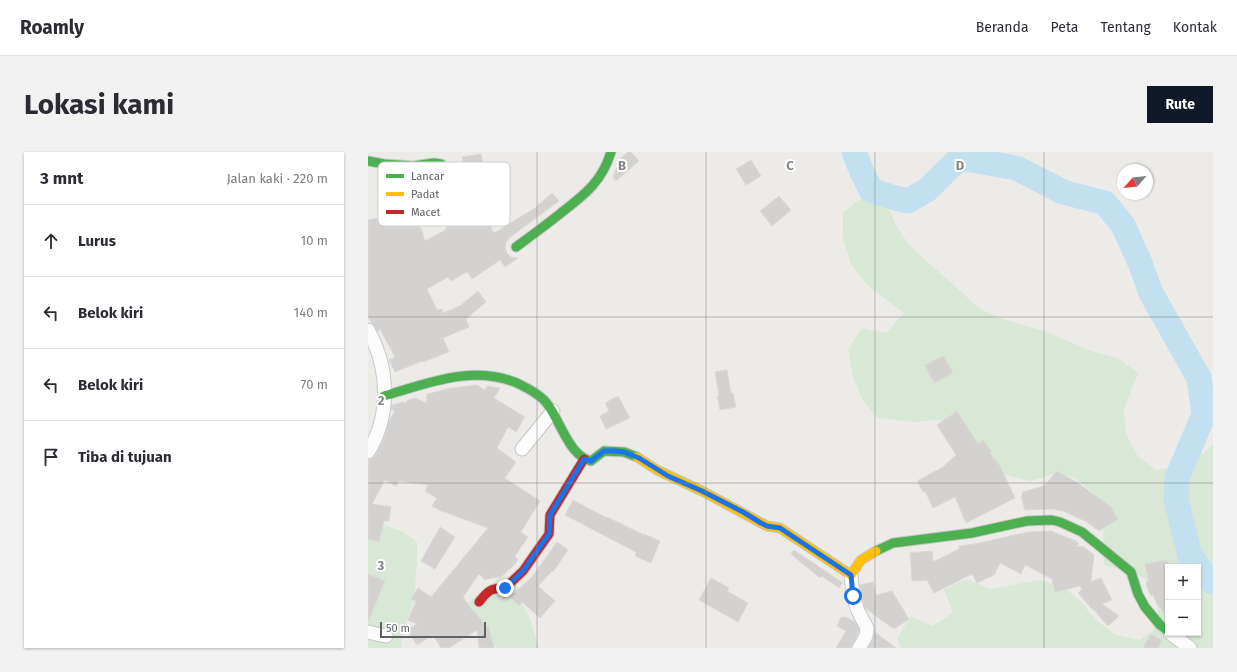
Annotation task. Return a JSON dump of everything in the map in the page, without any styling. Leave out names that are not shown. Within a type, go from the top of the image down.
[{"type":"street","points":[[516,247],[590,192],[600,178],[609,159],[610,152]]},
{"type":"street","points":[[368,161],[378,162]]},
{"type":"street","points":[[368,330],[378,353],[384,396],[382,419],[379,430],[368,452]]},
{"type":"street","points":[[384,396],[450,377],[471,374],[490,375],[507,379],[534,391],[546,401],[575,451],[584,459],[591,461],[604,451],[624,452],[639,458],[657,470],[702,491],[767,526],[780,528],[851,575]]},
{"type":"street","points":[[522,449],[553,411]]},
{"type":"street","points":[[479,602],[489,590],[494,588],[505,588],[523,571],[549,534],[550,515],[584,459]]},
{"type":"street","points":[[859,648],[866,636],[867,628],[858,611],[853,596],[851,575],[861,560],[869,554],[893,543],[972,534],[1027,521],[1052,520],[1082,532],[1126,566],[1131,572],[1138,594],[1145,607],[1165,628]]},
{"type":"street","points":[[368,632],[386,636]]},
{"type":"street","points":[[1174,636],[1190,648]]},
{"type":"green space","points":[[863,197],[887,205],[896,225],[909,245],[979,308],[999,318],[1047,332],[1094,352],[1118,358],[1138,373],[1124,410],[1126,434],[1137,455],[1156,470],[1193,459],[1213,445],[1213,648],[901,648],[897,638],[911,616],[932,626],[953,613],[944,589],[967,579],[990,589],[1040,580],[1064,587],[1081,602],[1096,620],[1116,635],[1140,640],[1159,626],[1156,587],[1136,573],[1104,565],[1103,513],[1092,492],[1074,477],[1053,474],[1031,481],[1006,475],[985,462],[958,423],[936,420],[914,422],[878,418],[863,401],[853,377],[848,349],[862,328],[886,333],[904,313],[866,284],[851,264],[843,238],[843,212]]},
{"type":"green space","points":[[385,525],[403,532],[417,542],[414,601],[402,635],[401,648],[368,648],[368,533]]},
{"type":"green space","points":[[511,592],[522,605],[529,617],[539,648],[497,648],[477,630],[467,603],[479,594]]},
{"type":"building","points":[[628,152],[631,152],[639,161],[616,181],[613,177],[620,159]]},
{"type":"building","points":[[481,154],[483,162],[463,162],[462,157]]},
{"type":"building","points":[[751,160],[761,176],[746,185],[736,169]]},
{"type":"building","points":[[552,193],[559,201],[509,238],[506,242],[505,248],[507,253],[511,257],[518,258],[505,267],[500,260],[472,279],[467,272],[451,281],[448,277],[427,289],[437,310],[442,309],[443,313],[460,306],[478,291],[486,302],[466,319],[469,327],[443,338],[449,352],[395,372],[389,360],[395,357],[380,329],[378,332],[368,317],[368,220],[378,218],[378,226],[420,226],[425,241],[447,229],[445,226],[490,226],[494,233],[505,226],[510,226],[510,223],[535,208]]},
{"type":"building","points":[[779,196],[791,210],[772,226],[760,211]]},
{"type":"building","points":[[944,356],[953,373],[934,383],[925,365]]},
{"type":"building","points":[[727,370],[731,393],[733,393],[736,407],[720,410],[715,372]]},
{"type":"building","points":[[477,385],[485,390],[487,386],[500,388],[494,398],[525,417],[516,432],[508,427],[497,448],[516,462],[505,478],[540,501],[521,532],[528,537],[515,556],[518,559],[515,564],[501,577],[485,580],[479,574],[463,597],[486,627],[489,627],[494,648],[479,648],[477,630],[449,648],[441,648],[433,635],[417,645],[407,630],[417,624],[408,620],[416,601],[411,599],[418,588],[431,597],[488,528],[432,506],[437,498],[425,491],[428,485],[399,481],[396,486],[385,480],[372,504],[391,507],[389,521],[384,521],[379,542],[368,539],[368,460],[375,456],[383,441],[389,421],[395,411],[391,409],[392,405],[403,402],[406,403],[408,400],[415,398],[426,403],[427,394],[451,388]]},
{"type":"building","points":[[618,396],[630,418],[606,429],[600,416],[609,411],[605,403]]},
{"type":"building","points":[[957,411],[978,444],[983,440],[992,452],[990,453],[1000,466],[1015,498],[966,523],[955,497],[933,508],[925,491],[923,492],[917,481],[943,467],[956,455],[937,425]]},
{"type":"building","points":[[1057,471],[1078,483],[1111,507],[1118,519],[1099,531],[1087,522],[1063,511],[1052,509],[1025,510],[1021,497],[1023,492],[1044,486]]},
{"type":"building","points":[[573,500],[607,518],[660,541],[651,563],[635,556],[636,552],[565,515]]},
{"type":"building","points":[[440,527],[455,537],[435,569],[421,561]]},
{"type":"building","points":[[1051,531],[1076,541],[1079,544],[1075,546],[1084,547],[1094,555],[1091,582],[1101,578],[1112,600],[1102,604],[1119,616],[1108,626],[1078,593],[1082,589],[1080,586],[1055,592],[1052,579],[1025,565],[1021,574],[1000,563],[994,575],[977,583],[972,574],[934,593],[927,580],[912,581],[910,553],[932,551],[933,562],[959,549],[959,546],[1028,532]]},
{"type":"building","points":[[557,542],[568,550],[553,572],[552,571],[538,586],[555,601],[540,618],[522,602],[519,606],[510,597],[532,577]]},
{"type":"building","points":[[794,550],[843,583],[839,588],[822,576],[820,578],[791,554]]},
{"type":"building","points":[[1168,560],[1168,564],[1165,564],[1165,613],[1148,590],[1146,582],[1149,581],[1145,564]]},
{"type":"building","points":[[368,574],[385,581],[368,622]]},
{"type":"building","points":[[711,578],[729,588],[727,591],[748,603],[738,622],[699,600]]},
{"type":"building","points":[[873,582],[876,595],[892,591],[909,619],[894,629],[865,608],[860,585]]},
{"type":"building","points":[[841,617],[846,617],[855,622],[859,630],[851,648],[836,648],[846,631],[837,626]]},
{"type":"building","points":[[875,632],[896,648],[868,648],[873,640]]},
{"type":"building","points":[[1151,634],[1162,640],[1158,648],[1143,648]]},
{"type":"waterway","points":[[854,152],[871,190],[908,201],[927,190],[961,158],[1016,168],[1063,192],[1105,203],[1123,225],[1140,263],[1151,293],[1199,378],[1204,414],[1177,478],[1176,500],[1190,556],[1204,575],[1213,582]]},
{"type":"traffic: fast","points":[[516,247],[585,194],[603,172],[611,152]]},
{"type":"traffic: fast","points":[[368,161],[378,163]]},
{"type":"traffic: fast","points":[[384,396],[452,377],[469,375],[504,379],[527,388],[544,400],[551,409],[572,447],[585,459],[591,461],[604,451],[624,452],[637,457]]},
{"type":"traffic: fast","points":[[876,551],[893,543],[972,533],[1027,521],[1052,520],[1060,522],[1082,532],[1131,572],[1138,594],[1145,607],[1165,629]]},
{"type":"traffic: slow","points":[[637,457],[657,470],[702,491],[767,526],[780,528],[851,575],[861,560],[876,551]]},
{"type":"traffic: jam","points":[[479,602],[490,591],[505,588],[523,571],[549,534],[550,515],[584,459]]},
{"type":"route","points":[[505,588],[523,571],[549,534],[550,515],[584,459],[591,461],[604,451],[616,451],[624,452],[639,458],[668,476],[702,491],[767,526],[780,528],[851,575],[853,596]]}]
